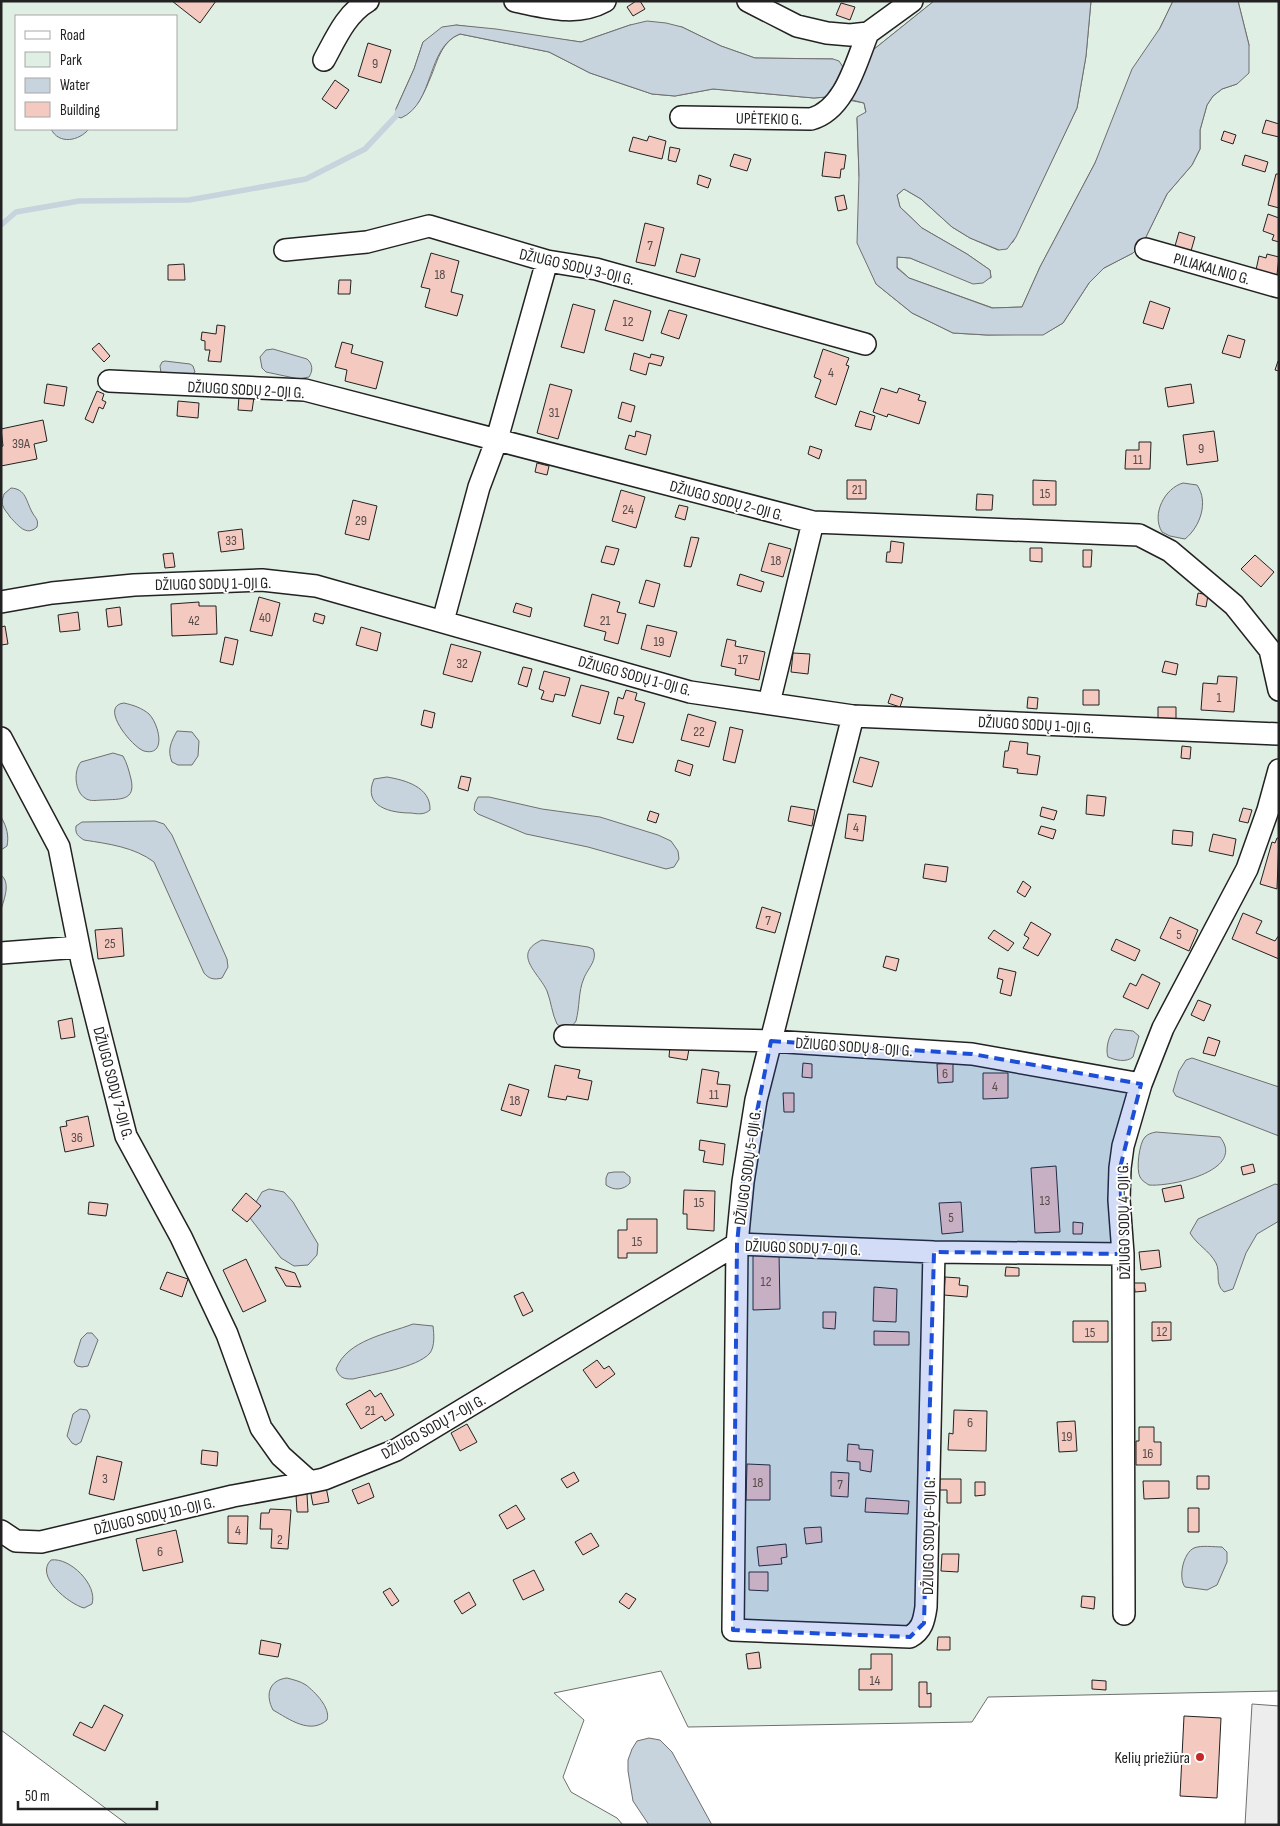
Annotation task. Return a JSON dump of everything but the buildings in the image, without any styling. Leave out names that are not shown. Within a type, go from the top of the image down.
[{"type":"street","points":[[324,60],[342,26],[357,8],[368,1]]},
{"type":"street","points":[[515,1],[560,10],[582,10],[605,1]]},
{"type":"street","points":[[748,1],[796,26],[850,35],[868,33],[912,1]]},
{"type":"street","name":"UPĖTEKIO G.","points":[[681,117],[811,118],[820,116],[842,93],[868,33]]},
{"type":"street","name":"DŽIUGO SODŲ 3-OJI G.","points":[[286,250],[367,242],[429,226],[547,260],[596,268],[865,344]]},
{"type":"street","name":"PILIAKALNIO G.","points":[[1146,249],[1279,287]]},
{"type":"street","points":[[443,621],[479,487],[497,439],[547,260]]},
{"type":"street","name":"DŽIUGO SODŲ 2-OJI G.","points":[[109,381],[305,390],[813,522],[1139,535],[1170,551],[1234,605],[1270,650],[1279,690]]},
{"type":"street","points":[[769,703],[813,522]]},
{"type":"street","name":"DŽIUGO SODŲ 1-OJI G.","points":[[1,602],[52,593],[134,585],[262,580],[316,586],[690,692],[853,716],[1279,734]]},
{"type":"street","name":"DŽIUGO SODŲ 5-OJI G.","points":[[733,1630],[738,1244],[743,1182],[756,1100],[853,716]]},
{"type":"street","name":"DŽIUGO SODŲ 7-OJI G.","points":[[1,738],[59,847],[80,947],[126,1136],[180,1238],[227,1334],[261,1428],[282,1456],[310,1482],[324,1479],[396,1450],[738,1244],[934,1252],[1123,1254]]},
{"type":"street","name":"DŽIUGO SODŲ 4-OJI G.","points":[[1124,1614],[1123,1254],[1119,1200],[1123,1146],[1140,1084],[1163,1028],[1247,869],[1268,810],[1279,770]]},
{"type":"street","points":[[1,953],[80,947]]},
{"type":"street","name":"DŽIUGO SODŲ 8-OJI G.","points":[[565,1036],[770,1041],[972,1054],[1140,1084]]},
{"type":"street","name":"DŽIUGO SODŲ 6-OJI G.","points":[[733,1630],[910,1637],[918,1632],[924,1623],[926,1608],[934,1252]]},
{"type":"street","name":"DŽIUGO SODŲ 10-OJI G.","points":[[1,1531],[16,1541],[41,1542],[233,1496],[310,1482]]},
{"type":"highlighted area","points":[[771,1041],[972,1054],[1141,1084],[1120,1168],[1123,1254],[934,1252],[924,1623],[910,1637],[733,1630],[737,1244],[743,1182]]},
{"type":"green space","points":[[1,1],[934,1],[868,54],[848,100],[864,103],[866,113],[857,118],[859,175],[876,284],[912,313],[953,333],[987,335],[1044,334],[1063,323],[1089,283],[1104,268],[1133,253],[1143,243],[1167,194],[1192,165],[1200,149],[1200,130],[1207,105],[1213,96],[1222,89],[1237,84],[1249,45],[1238,1],[1279,1],[1279,1691],[988,1697],[972,1722],[688,1727],[661,1671],[554,1693],[584,1720],[563,1777],[571,1792],[617,1818],[623,1825],[128,1825],[1,1730]],"holes":[[[456,25],[581,42],[630,25],[682,27],[721,46],[755,58],[833,59],[827,97],[814,98],[713,89],[675,96],[652,94],[590,73],[549,52],[460,34],[448,42],[444,48],[418,103],[396,109],[414,69],[423,42]]]},
{"type":"green space","points":[[1091,1],[1173,1],[1095,163],[1040,267],[1022,307],[993,308],[909,278],[897,267],[897,257],[910,258],[922,263],[991,278],[990,270],[967,254],[922,228],[900,207],[897,195],[904,189],[921,199],[952,227],[970,238],[998,250],[1013,242],[1077,108],[1086,56]]},
{"type":"shaded area","points":[[1252,1704],[1279,1706],[1279,1825],[1245,1825]]},
{"type":"water","points":[[934,1],[1091,1],[1086,56],[1077,108],[1016,237],[1007,249],[999,250],[970,238],[952,227],[921,199],[904,189],[897,195],[900,207],[922,228],[967,254],[990,270],[991,277],[983,283],[973,284],[910,258],[897,257],[897,268],[909,278],[992,308],[1022,307],[1040,267],[1095,163],[1132,69],[1160,28],[1173,1],[1238,1],[1249,45],[1249,73],[1237,84],[1222,89],[1213,96],[1207,105],[1200,130],[1200,149],[1192,165],[1167,194],[1143,243],[1133,253],[1104,268],[1089,283],[1063,323],[1043,335],[953,333],[912,313],[876,284],[857,243],[859,175],[857,117],[866,112],[864,103],[848,99],[868,54]]},
{"type":"water","points":[[647,21],[682,27],[721,46],[755,58],[833,59],[839,61],[843,67],[839,82],[827,97],[814,98],[713,89],[675,96],[652,94],[590,73],[549,52],[460,34],[449,41],[441,50],[426,88],[412,111],[401,118],[396,116],[396,109],[414,69],[423,42],[442,27],[456,25],[496,29],[581,42]]},
{"type":"water","points":[[52,130],[88,130],[80,136],[69,140],[55,134]]},
{"type":"water","points":[[273,349],[307,359],[312,368],[309,377],[299,379],[266,372],[262,368],[260,357],[266,350]]},
{"type":"water","points":[[165,361],[190,364],[195,372],[192,374],[161,373],[160,366]]},
{"type":"water","points":[[1183,483],[1197,485],[1202,499],[1199,521],[1185,539],[1162,532],[1158,517],[1159,510],[1166,496],[1176,486]]},
{"type":"water","points":[[11,488],[20,491],[25,496],[37,520],[37,527],[33,530],[22,529],[4,509],[2,500],[4,494]]},
{"type":"water","points":[[124,703],[143,710],[153,719],[159,739],[156,749],[151,752],[139,748],[120,727],[115,711],[117,706]]},
{"type":"water","points":[[177,731],[192,732],[199,741],[198,756],[192,765],[178,765],[172,762],[170,746]]},
{"type":"water","points":[[113,753],[123,756],[128,767],[132,786],[129,795],[121,799],[87,799],[82,795],[77,786],[78,766],[81,762]]},
{"type":"water","points":[[387,777],[401,780],[422,790],[429,802],[430,810],[416,814],[395,812],[380,806],[372,796],[371,788],[374,779]]},
{"type":"water","points":[[478,797],[489,797],[542,809],[600,817],[658,835],[671,841],[678,851],[679,859],[674,867],[666,869],[588,847],[526,834],[478,814],[474,810]]},
{"type":"water","points":[[1,817],[8,839],[7,846],[1,850]]},
{"type":"water","points":[[155,821],[164,824],[172,835],[227,959],[228,967],[222,978],[208,977],[204,973],[154,862],[130,850],[84,840],[76,831],[76,826],[82,822]]},
{"type":"water","points":[[1,875],[6,882],[6,887],[1,910]]},
{"type":"water","points":[[542,940],[593,949],[594,957],[582,983],[576,1021],[568,1027],[562,1027],[557,1024],[547,991],[528,958],[529,951],[533,945]]},
{"type":"water","points":[[1115,1029],[1133,1031],[1139,1036],[1133,1057],[1130,1059],[1120,1060],[1108,1057],[1108,1042]]},
{"type":"water","points":[[1192,1058],[1279,1087],[1279,1136],[1176,1096],[1173,1091],[1179,1071],[1186,1060]]},
{"type":"water","points":[[1156,1132],[1220,1137],[1226,1149],[1223,1159],[1215,1168],[1188,1180],[1149,1185],[1140,1177],[1138,1169],[1139,1157],[1141,1145],[1145,1137]]},
{"type":"water","points":[[624,1172],[630,1177],[630,1183],[619,1189],[606,1185],[608,1173]]},
{"type":"water","points":[[1275,1184],[1279,1185],[1279,1221],[1257,1234],[1246,1253],[1233,1289],[1224,1292],[1218,1282],[1216,1263],[1190,1233],[1198,1219]]},
{"type":"water","points":[[269,1189],[284,1192],[293,1202],[318,1244],[317,1255],[308,1265],[294,1266],[281,1258],[250,1218],[260,1206],[256,1202],[262,1192]]},
{"type":"water","points":[[413,1324],[433,1326],[433,1347],[424,1358],[415,1363],[383,1373],[353,1379],[340,1376],[336,1369],[341,1359],[349,1351],[369,1339]]},
{"type":"water","points":[[87,1333],[92,1333],[98,1340],[88,1366],[77,1366],[74,1362],[81,1339]]},
{"type":"water","points":[[80,1409],[87,1410],[90,1416],[81,1442],[76,1445],[67,1436],[73,1414]]},
{"type":"water","points":[[1200,1547],[1222,1547],[1227,1552],[1227,1562],[1217,1585],[1207,1590],[1185,1587],[1182,1572],[1184,1560],[1190,1551]]},
{"type":"water","points":[[51,1560],[66,1563],[81,1574],[91,1589],[92,1604],[84,1608],[62,1595],[50,1581],[47,1574],[47,1566]]},
{"type":"water","points":[[287,1678],[304,1684],[314,1692],[327,1710],[327,1720],[314,1726],[307,1726],[273,1710],[269,1699],[270,1689],[276,1682]]},
{"type":"water","points":[[649,1738],[660,1740],[672,1752],[712,1825],[649,1825],[633,1801],[628,1760],[637,1741]]},
{"type":"waterway","points":[[1,225],[16,212],[79,201],[189,200],[306,179],[365,149],[396,116],[399,110]]},
{"type":"place","name":"Kelių priežiūra","points":[[1200,1757]]}]
